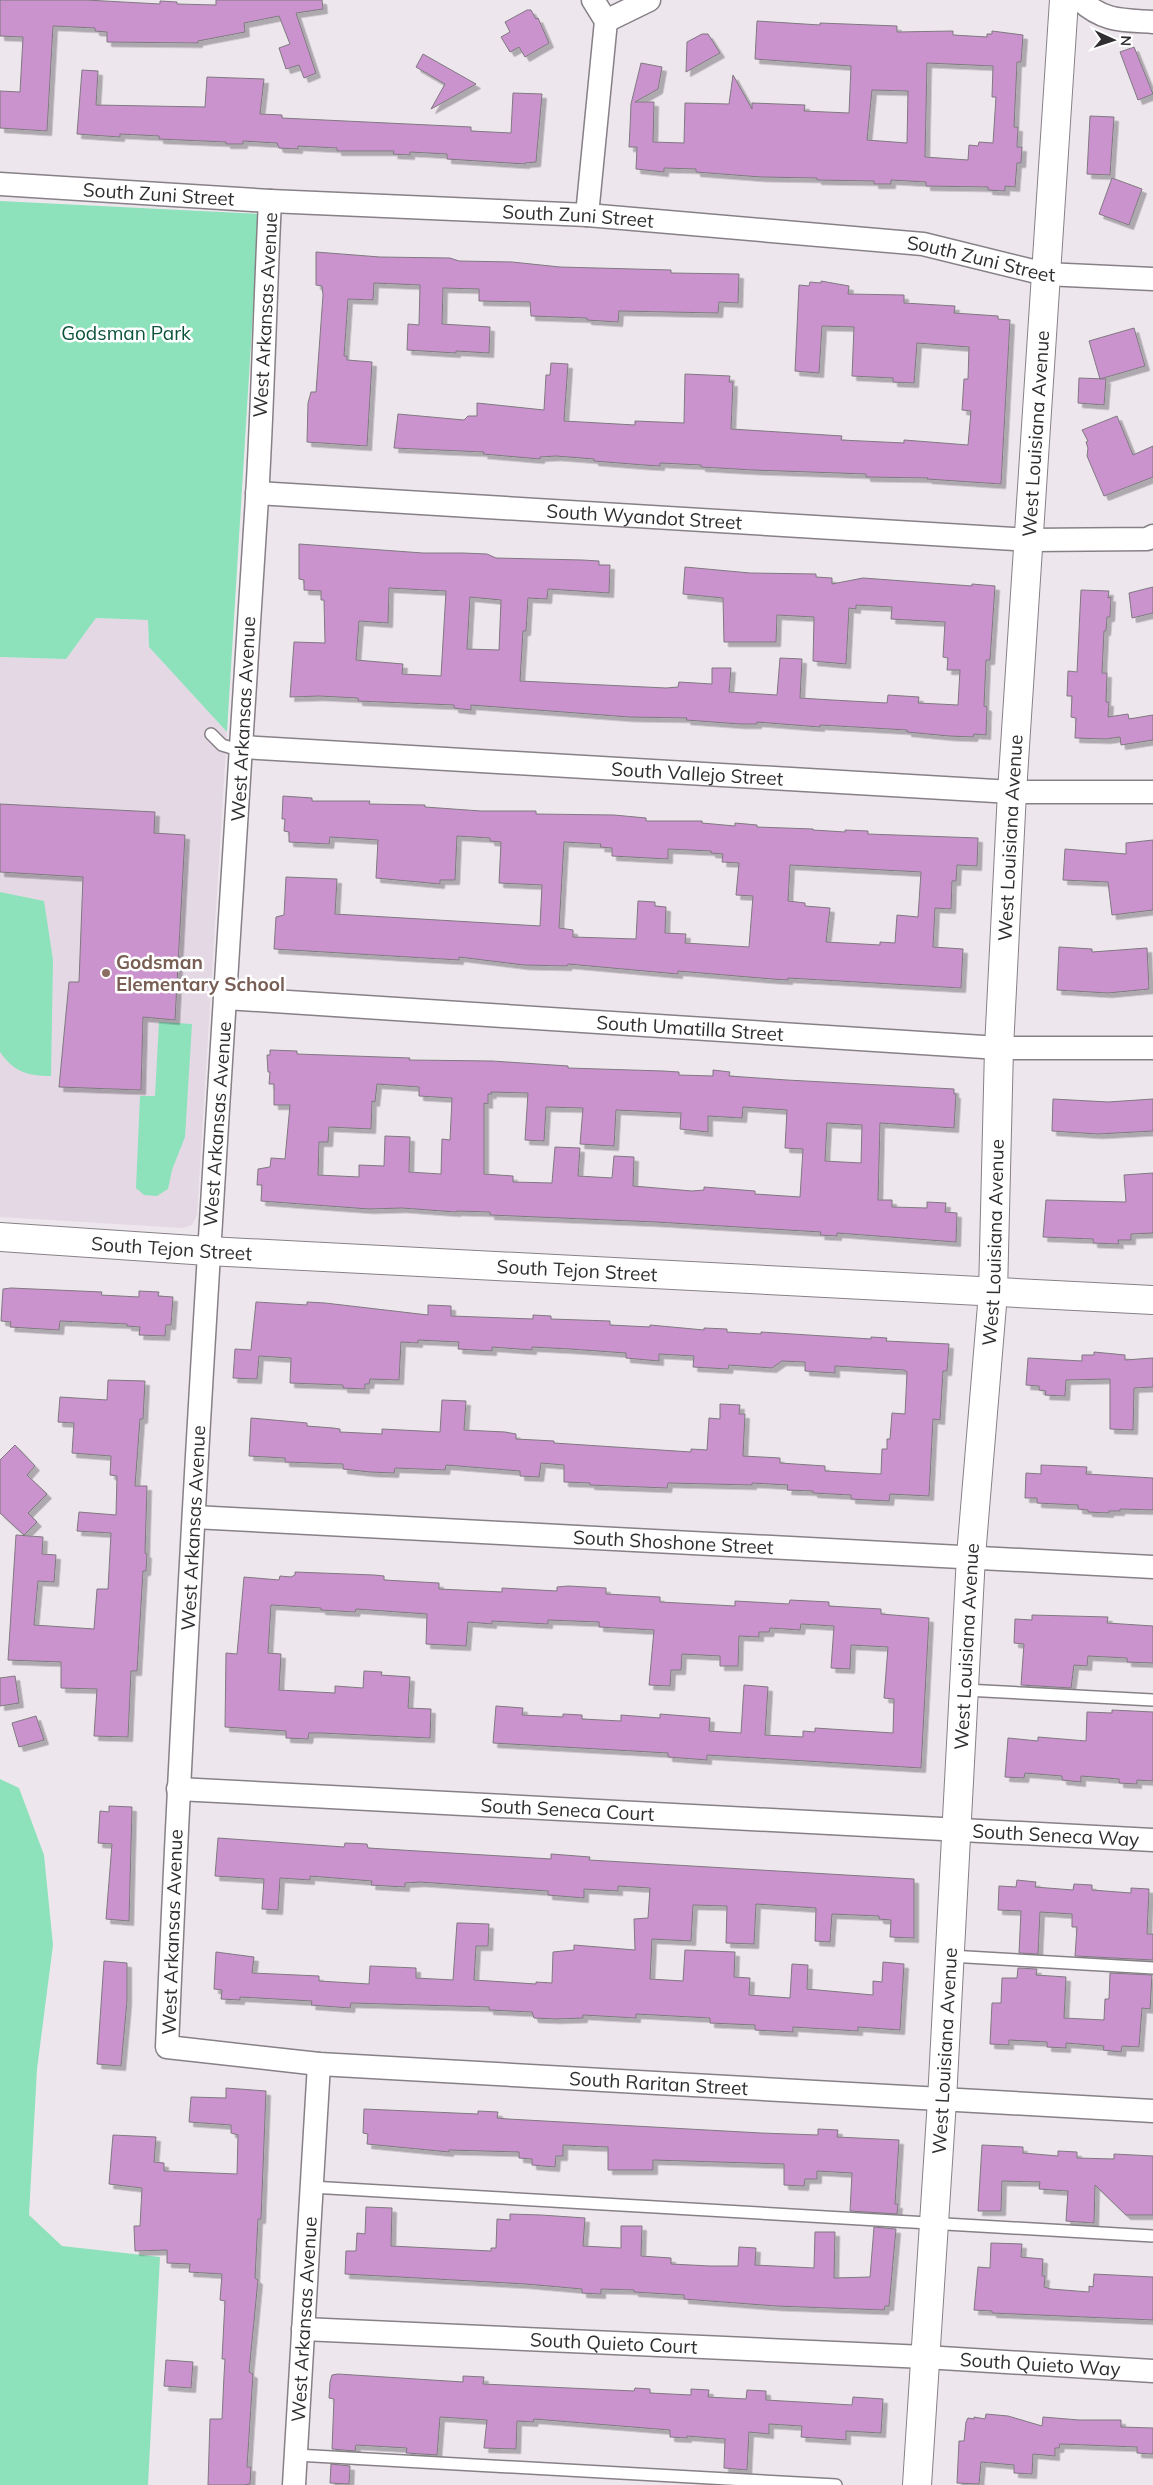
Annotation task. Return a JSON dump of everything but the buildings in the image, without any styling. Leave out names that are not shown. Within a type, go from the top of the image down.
[{"type":"street","points":[[587,215],[606,21],[593,0]]},
{"type":"street","points":[[606,21],[649,0]]},
{"type":"street","name":"West Louisiana Avenue","points":[[917,2485],[942,2100],[971,1556],[993,1293],[999,1048],[1012,792],[1064,0]]},
{"type":"street","points":[[1080,0],[1092,11],[1112,19],[1153,22]]},
{"type":"street","name":"South Zuni Street","points":[[0,184],[270,201],[587,215],[923,244],[1045,274],[1153,279]]},
{"type":"street","name":"West Arkansas Avenue","points":[[167,2047],[178,1788],[208,1252],[226,998],[257,494],[270,201]]},
{"type":"street","name":"South Wyandot Street","points":[[257,494],[1030,540],[1147,539],[1153,536]]},
{"type":"street","name":"South Vallejo Street","points":[[242,749],[1012,792],[1153,792]]},
{"type":"street","name":"South Umatilla Street","points":[[226,998],[999,1048],[1153,1048]]},
{"type":"street","name":"South Tejon Street","points":[[0,1237],[208,1252],[1153,1300]]},
{"type":"street","name":"South Shoshone Street","points":[[194,1517],[971,1556],[1153,1567]]},
{"type":"street","name":"South Seneca Court","points":[[178,1788],[957,1831]]},
{"type":"street","name":"South Seneca Way","points":[[957,1831],[1153,1840]]},
{"type":"street","name":"South Raritan Street","points":[[167,2047],[319,2064],[1153,2111]]},
{"type":"street","name":"West Arkansas Avenue","points":[[294,2485],[319,2064]]},
{"type":"street","name":"South Quieto Court","points":[[303,2329],[926,2357]]},
{"type":"street","name":"South Quieto Way","points":[[926,2357],[1153,2371]]},
{"type":"lane","points":[[211,734],[222,745],[242,749]]},
{"type":"lane","points":[[965,1690],[1153,1700]]},
{"type":"lane","points":[[950,1956],[1153,1968]]},
{"type":"lane","points":[[311,2187],[1153,2236]]},
{"type":"lane","points":[[296,2455],[836,2485]]},
{"type":"shaded area","name":"Godsman Elementary School","points":[[96,618],[148,620],[149,647],[227,732],[197,1215],[192,1225],[183,1228],[0,1217],[0,657],[66,659]]},
{"type":"green space","name":"Godsman Park","points":[[0,201],[259,214],[227,732],[149,647],[148,620],[96,618],[66,659],[0,657]]},
{"type":"green space","points":[[0,892],[44,901],[53,960],[51,1076],[22,1072],[5,1059],[0,1052]]},
{"type":"green space","points":[[159,1022],[192,1024],[185,1137],[172,1170],[168,1189],[157,1196],[144,1195],[136,1188],[140,1096],[155,1096]]},
{"type":"green space","points":[[0,1779],[19,1788],[44,1855],[53,1945],[37,2069],[29,2215],[62,2246],[160,2257],[148,2485],[0,2485]]},
{"type":"place","name":"Godsman Elementary School","points":[[106,973]]}]
